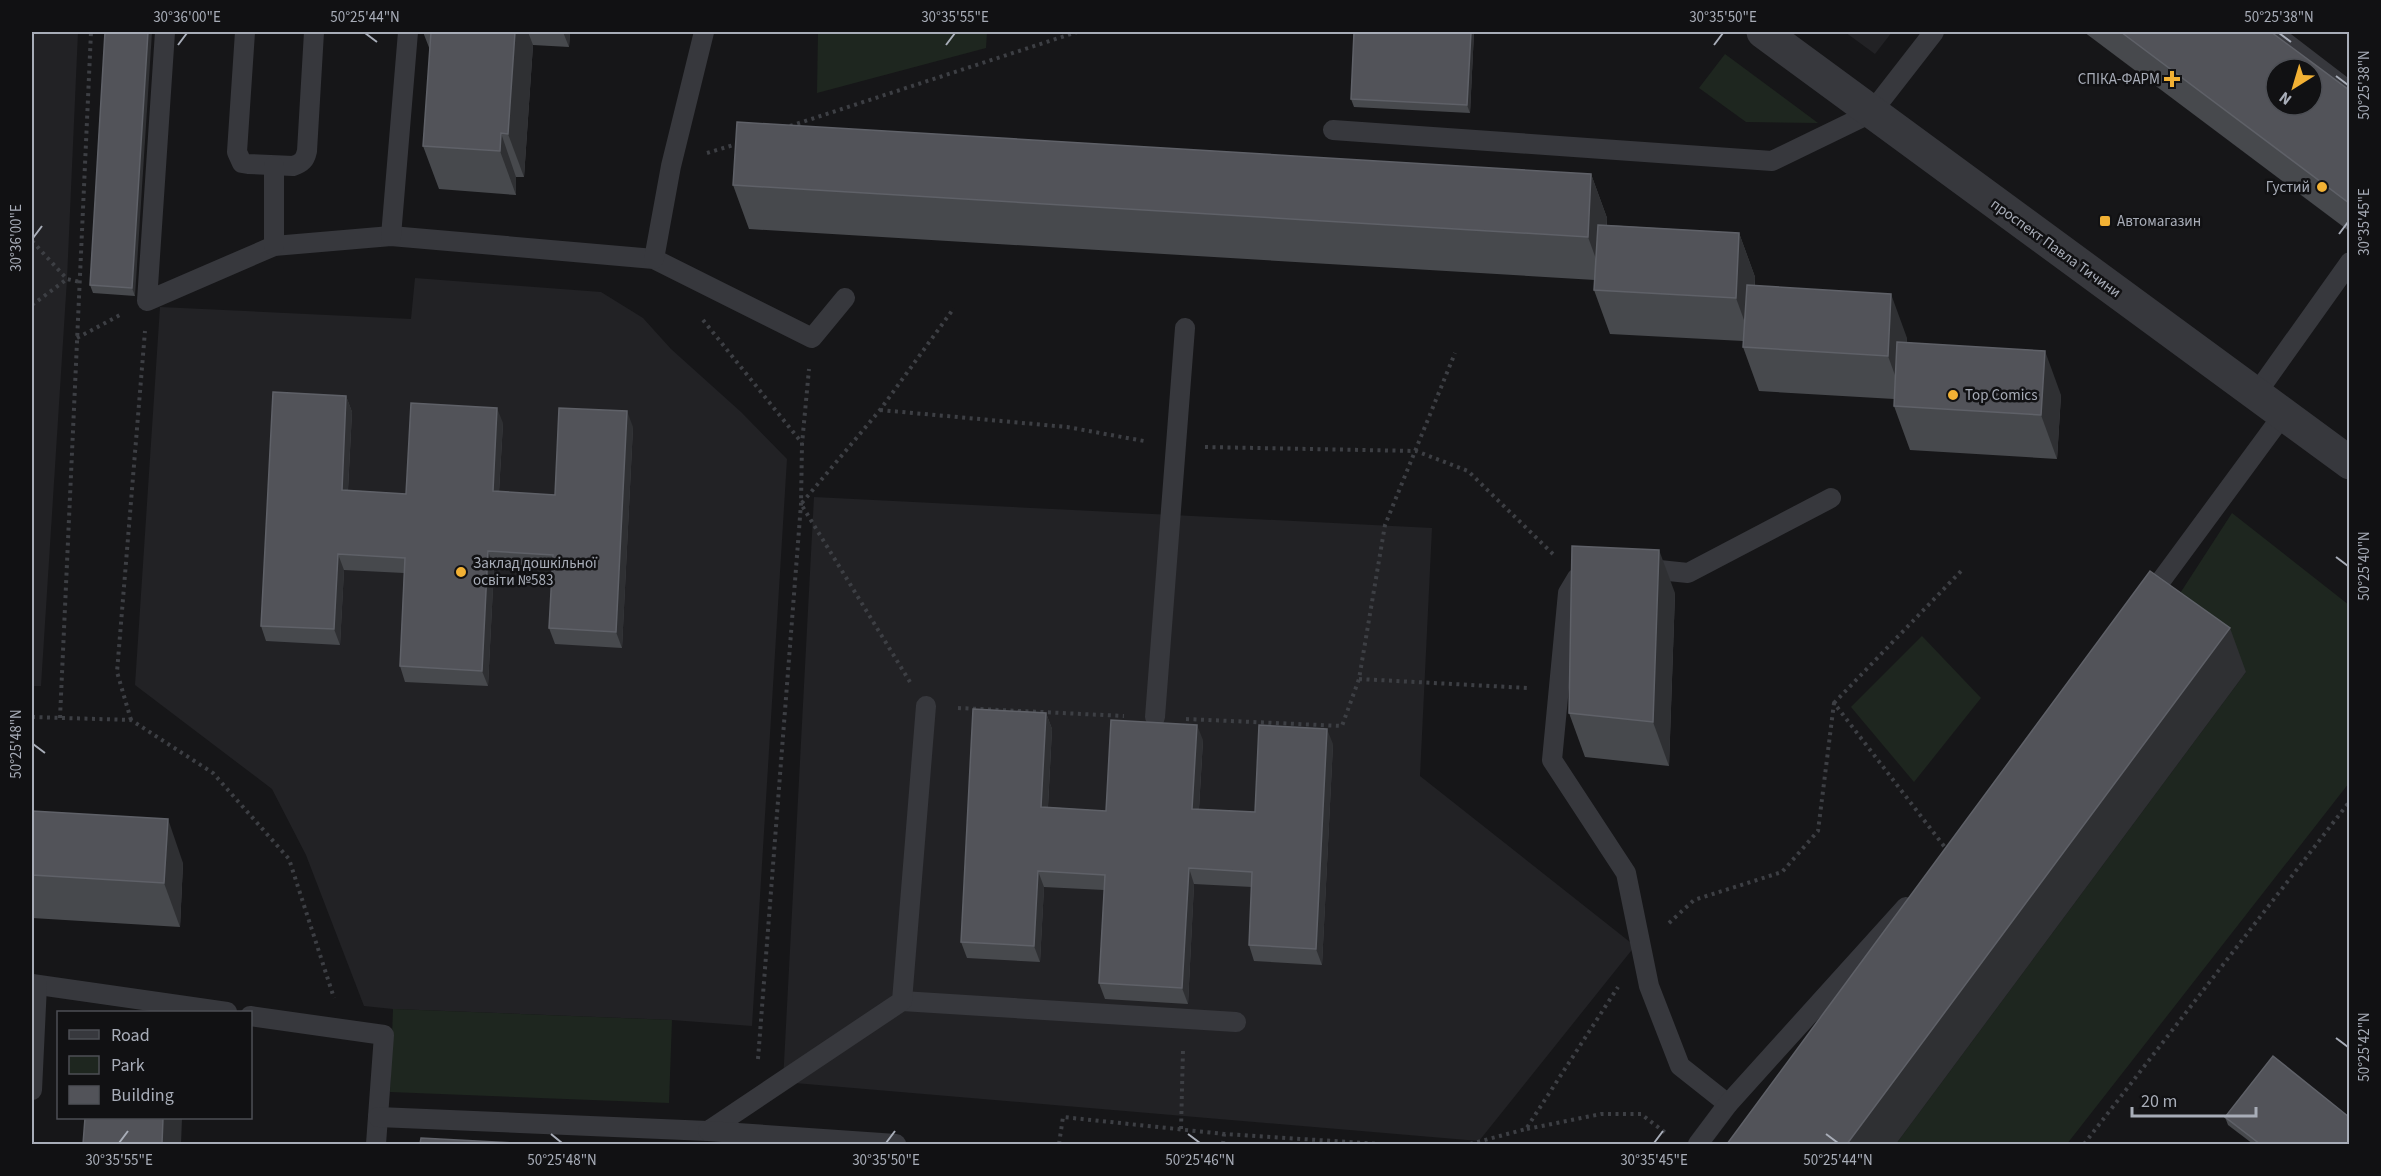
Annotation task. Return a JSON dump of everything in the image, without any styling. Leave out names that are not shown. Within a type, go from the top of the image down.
[{"type":"street","name":"проспект Павла Тичини","points":[[1763,32],[2349,463]]},
{"type":"lane","points":[[165,32],[147,301],[274,246],[391,236],[654,259],[812,338],[845,298]]},
{"type":"lane","points":[[245,32],[237,152],[242,163],[274,166],[293,166],[301,164],[306,159],[314,32]]},
{"type":"lane","points":[[391,236],[408,32]]},
{"type":"lane","points":[[654,259],[671,165],[704,32]]},
{"type":"lane","points":[[1333,130],[1772,160],[1871,113],[1934,32]]},
{"type":"lane","points":[[2272,32],[2349,92]]},
{"type":"lane","points":[[274,166],[274,246]]},
{"type":"lane","points":[[2256,394],[2349,262]]},
{"type":"lane","points":[[1155,717],[1185,328]]},
{"type":"lane","points":[[2133,618],[2283,414]]},
{"type":"lane","points":[[1728,1104],[1680,1066],[1649,986],[1626,873],[1552,760],[1568,593],[1577,578],[1597,564],[1688,573],[1831,498]]},
{"type":"lane","points":[[902,1001],[926,706]]},
{"type":"lane","points":[[1698,1144],[1728,1104],[1952,856]]},
{"type":"lane","points":[[32,1090],[34,985],[220,1011]]},
{"type":"lane","points":[[708,1131],[902,1001],[1227,1021]]},
{"type":"lane","points":[[252,1016],[384,1035],[376,1144]]},
{"type":"lane","points":[[378,1118],[708,1131],[896,1144]]},
{"type":"path","points":[[60,718],[91,32]]},
{"type":"path","points":[[783,128],[1077,32]]},
{"type":"path","points":[[671,165],[750,140]]},
{"type":"path","points":[[32,241],[67,279],[80,282]]},
{"type":"path","points":[[32,305],[67,279]]},
{"type":"path","points":[[77,338],[147,301]]},
{"type":"path","points":[[131,720],[117,672],[147,301]]},
{"type":"path","points":[[801,504],[880,410],[954,308]]},
{"type":"path","points":[[698,314],[802,444]]},
{"type":"path","points":[[754,1101],[801,504],[802,444],[812,338]]},
{"type":"path","points":[[880,410],[1067,427],[1175,446],[1416,451],[1468,471],[1577,578]]},
{"type":"path","points":[[1526,1129],[1646,943],[1694,900],[1782,872],[1818,831],[1834,703],[1963,569]]},
{"type":"path","points":[[1359,679],[1559,690]]},
{"type":"path","points":[[1834,703],[1952,856]]},
{"type":"path","points":[[32,717],[131,720],[213,772],[289,859],[344,1030]]},
{"type":"path","points":[[2084,1144],[2349,801]]},
{"type":"path","points":[[1181,1129],[1184,1037],[1227,1021]]},
{"type":"path","points":[[1470,1144],[1526,1129],[1601,1114],[1641,1114],[1673,1138]]},
{"type":"path","points":[[1059,1144],[1063,1117],[1224,1134],[1380,1144]]},
{"type":"path","points":[[1223,1144],[1224,1134]]},
{"type":"shaded area","points":[[32,32],[78,32],[67,279],[41,686],[32,686]]},
{"type":"shaded area","points":[[1845,32],[1892,32],[1875,54]]},
{"type":"shaded area","name":"Заклад дошкільної освіти №583","points":[[415,278],[601,292],[643,318],[671,349],[741,412],[787,459],[752,1026],[672,1020],[364,1006],[306,855],[272,789],[135,685],[160,307],[411,319]]},
{"type":"shaded area","points":[[814,497],[1432,528],[1420,776],[1635,946],[1479,1141],[783,1082]]},
{"type":"green space","points":[[818,32],[987,32],[986,48],[817,93]]},
{"type":"green space","points":[[1725,54],[1818,123],[1746,122],[1699,88]]},
{"type":"green space","points":[[2232,513],[2349,605],[2349,783],[2067,1144],[1896,1144],[2246,672],[2166,615]]},
{"type":"green space","points":[[1922,636],[1981,698],[1914,782],[1851,707]]},
{"type":"green space","points":[[393,1009],[672,1020],[669,1103],[390,1092]]},
{"type":"building","points":[[105,32],[148,32],[132,288],[90,285]]},
{"type":"building","points":[[431,32],[515,32],[508,134],[501,133],[500,151],[423,146]]},
{"type":"building","points":[[1354,32],[1471,32],[1467,105],[1351,99]]},
{"type":"building","points":[[2121,32],[2271,32],[2305,57],[2264,57],[2264,117],[2324,117],[2324,71],[2349,90],[2349,203]]},
{"type":"building","points":[[737,122],[1591,174],[1588,237],[733,185]]},
{"type":"building","points":[[1598,225],[1739,233],[1736,298],[1594,290]]},
{"type":"building","points":[[1747,285],[1891,294],[1888,356],[1743,347]]},
{"type":"building","points":[[1897,342],[2045,351],[2041,415],[1894,406]]},
{"type":"building","points":[[273,392],[346,396],[342,490],[406,494],[411,403],[497,408],[493,491],[555,495],[559,408],[627,411],[616,632],[549,628],[553,555],[488,551],[482,671],[400,666],[405,558],[338,554],[334,629],[261,626]]},
{"type":"building","points":[[1572,546],[1659,550],[1653,722],[1569,713]]},
{"type":"building","points":[[2150,571],[2230,628],[1847,1144],[1727,1144]]},
{"type":"building","points":[[973,709],[1046,713],[1041,807],[1106,811],[1111,720],[1197,725],[1192,809],[1255,812],[1259,725],[1327,729],[1316,949],[1249,945],[1252,872],[1189,868],[1182,988],[1099,983],[1105,875],[1038,871],[1034,946],[961,942]]},
{"type":"building","points":[[32,811],[168,819],[164,883],[32,875]]},
{"type":"building","points":[[2273,1056],[2349,1117],[2349,1144],[2260,1144],[2225,1117]]},
{"type":"building","points":[[85,1119],[163,1119],[162,1144],[83,1144]]},
{"type":"building","points":[[421,1138],[531,1144],[420,1144]]},
{"type":"place","name":"СПІКА-ФАРМ","points":[[2172,79]]},
{"type":"place","name":"Густий","points":[[2322,187]]},
{"type":"place","name":"Автомагазин","points":[[2105,221]]},
{"type":"place","name":"Top Comics","points":[[1953,395]]},
{"type":"place","name":"Заклад дошкільної освіти №583","points":[[461,572]]}]
